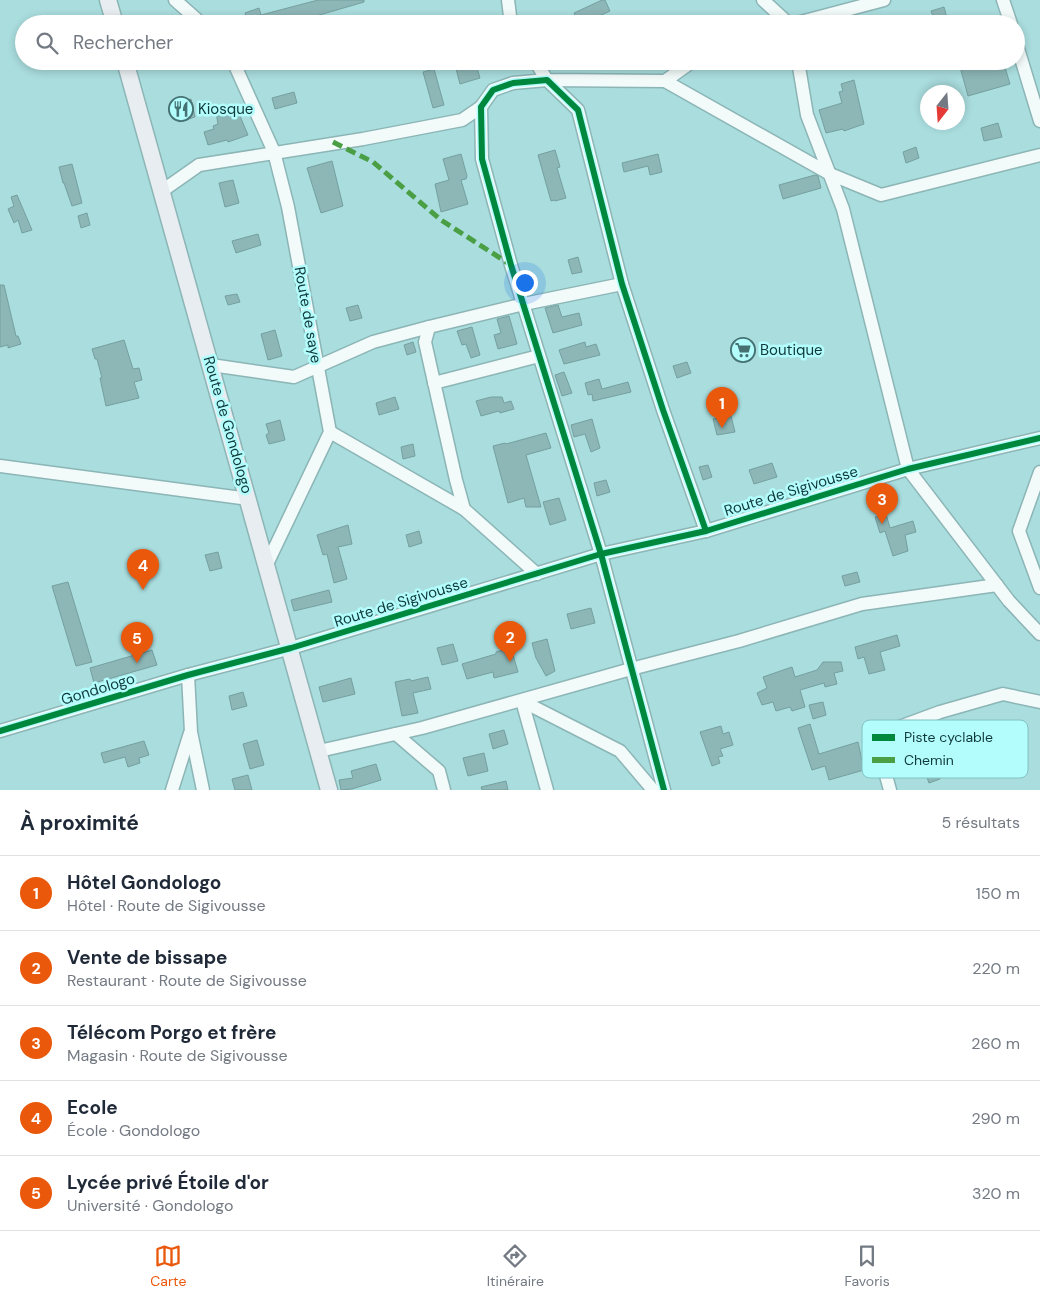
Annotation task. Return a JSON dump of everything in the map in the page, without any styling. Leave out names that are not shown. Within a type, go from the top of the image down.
[{"type":"street","points":[[108,0],[112,15]]},
{"type":"street","points":[[176,0],[192,15]]},
{"type":"street","points":[[508,0],[510,15]]},
{"type":"street","points":[[763,0],[779,15]]},
{"type":"street","points":[[827,15],[884,0]]},
{"type":"street","points":[[1004,0],[1008,15]]},
{"type":"street","name":"Route de Gondologo","points":[[128,70],[330,790]]},
{"type":"street","name":"Route de saye","points":[[237,70],[274,152],[288,207],[330,432]]},
{"type":"street","points":[[541,70],[547,80],[578,110],[622,284],[663,410],[706,531]]},
{"type":"street","points":[[665,81],[680,70]]},
{"type":"street","points":[[800,70],[807,115],[843,209],[908,469],[1009,601],[1040,634]]},
{"type":"street","points":[[1025,70],[1040,121]]},
{"type":"street","points":[[162,191],[199,165],[462,120],[481,107],[493,90],[513,83],[547,80],[665,81],[830,174],[880,195],[1040,154]]},
{"type":"street","points":[[481,107],[482,159],[539,356],[601,554],[664,790]]},
{"type":"street","points":[[211,365],[294,377],[373,342],[524,304],[622,284]]},
{"type":"street","points":[[429,327],[425,342],[464,509]]},
{"type":"street","points":[[434,383],[539,356]]},
{"type":"street","points":[[267,564],[330,432],[464,509],[537,574]]},
{"type":"street","name":"Route de Sigivousse","points":[[291,648],[601,554],[706,531],[908,469],[1040,438]]},
{"type":"street","points":[[0,466],[249,499]]},
{"type":"street","points":[[1040,472],[1019,531],[1040,588]]},
{"type":"street","points":[[319,751],[396,734],[632,669],[739,642],[862,604],[997,585]]},
{"type":"street","name":"Gondologo","points":[[0,731],[188,675],[291,648]]},
{"type":"street","points":[[188,675],[191,732],[203,790]]},
{"type":"street","points":[[918,720],[1003,694],[1040,702]]},
{"type":"street","points":[[522,700],[547,790]]},
{"type":"street","points":[[522,700],[620,751],[653,790]]},
{"type":"street","points":[[172,790],[191,732]]},
{"type":"street","points":[[396,734],[439,771],[444,790]]},
{"type":"building","points":[[318,0],[364,0],[364,2],[320,15],[261,15]]},
{"type":"building","points":[[602,0],[605,0],[610,11],[601,15],[575,15],[574,13]]},
{"type":"building","points":[[944,7],[946,15],[932,15],[931,11]]},
{"type":"building","points":[[259,8],[261,15],[246,15],[245,13]]},
{"type":"building","points":[[434,70],[444,105],[433,108],[423,72]]},
{"type":"building","points":[[456,70],[478,70],[480,78],[460,84]]},
{"type":"building","points":[[961,70],[1006,70],[1010,84],[968,96]]},
{"type":"building","points":[[854,80],[864,124],[844,131],[843,129],[826,133],[819,110],[842,103],[839,92],[843,91],[841,84]]},
{"type":"building","points":[[294,92],[297,103],[275,109],[272,98]]},
{"type":"building","points":[[191,99],[195,117],[179,122],[174,104]]},
{"type":"building","points":[[237,109],[248,135],[228,142],[227,140],[208,145],[204,132],[214,129],[213,126],[218,124],[216,112]]},
{"type":"building","points":[[998,123],[1002,137],[984,141],[981,128]]},
{"type":"building","points":[[916,147],[919,158],[906,163],[903,152]]},
{"type":"building","points":[[555,150],[560,167],[557,168],[566,198],[551,201],[538,155]]},
{"type":"building","points":[[461,154],[467,176],[466,179],[461,180],[468,204],[441,212],[435,184],[449,180],[443,159]]},
{"type":"building","points":[[658,154],[662,172],[650,175],[648,166],[624,172],[622,163]]},
{"type":"building","points":[[332,161],[343,206],[321,213],[307,168]]},
{"type":"building","points":[[72,164],[82,203],[72,206],[59,167]]},
{"type":"building","points":[[815,175],[818,176],[821,188],[783,199],[779,185]]},
{"type":"building","points":[[233,180],[239,203],[225,207],[219,183]]},
{"type":"building","points":[[17,195],[32,230],[22,233],[18,220],[14,223],[8,209],[14,206],[11,197]]},
{"type":"building","points":[[87,213],[90,225],[81,228],[78,216]]},
{"type":"building","points":[[258,234],[261,245],[236,253],[232,241]]},
{"type":"building","points":[[578,257],[582,272],[572,274],[568,260]]},
{"type":"building","points":[[0,285],[4,285],[16,336],[18,336],[21,344],[8,348],[8,345],[0,347]]},
{"type":"building","points":[[237,294],[240,302],[228,305],[225,296]]},
{"type":"building","points":[[358,305],[362,318],[350,321],[346,308]]},
{"type":"building","points":[[558,305],[562,317],[579,313],[582,325],[553,333],[545,308]]},
{"type":"building","points":[[509,316],[517,344],[498,349],[494,335],[501,333],[497,319]]},
{"type":"building","points":[[472,327],[480,355],[471,358],[466,344],[462,345],[457,331]]},
{"type":"building","points":[[275,330],[282,356],[268,360],[261,334]]},
{"type":"building","points":[[124,340],[133,369],[139,368],[142,380],[134,382],[139,398],[106,406],[100,378],[102,378],[92,349]]},
{"type":"building","points":[[413,342],[416,352],[407,355],[404,345]]},
{"type":"building","points":[[585,342],[586,347],[596,344],[600,355],[564,364],[559,350]]},
{"type":"building","points":[[687,362],[691,373],[677,378],[673,366]]},
{"type":"building","points":[[564,372],[572,393],[562,396],[555,375]]},
{"type":"building","points":[[599,379],[602,389],[628,382],[631,392],[593,401],[592,394],[588,395],[585,383]]},
{"type":"building","points":[[395,397],[399,409],[379,415],[376,403]]},
{"type":"building","points":[[491,397],[502,397],[504,403],[511,401],[514,409],[481,416],[476,401]]},
{"type":"building","points":[[731,416],[735,432],[717,435],[713,419]]},
{"type":"building","points":[[592,419],[600,448],[591,452],[585,434],[574,437],[571,425]]},
{"type":"building","points":[[280,420],[285,440],[269,444],[266,435],[269,433],[266,424]]},
{"type":"building","points":[[546,433],[551,448],[526,455],[541,507],[526,507],[524,498],[508,503],[493,446]]},
{"type":"building","points":[[413,444],[415,456],[403,459],[401,447]]},
{"type":"building","points":[[772,463],[777,477],[754,484],[749,470]]},
{"type":"building","points":[[708,465],[712,477],[703,480],[699,467]]},
{"type":"building","points":[[606,480],[610,492],[597,496],[594,483]]},
{"type":"building","points":[[559,498],[566,520],[550,525],[543,502]]},
{"type":"building","points":[[886,514],[890,528],[913,521],[916,532],[905,535],[908,551],[893,556],[885,531],[880,533],[875,517]]},
{"type":"building","points":[[348,525],[352,544],[338,547],[347,579],[334,583],[327,554],[323,555],[317,535]]},
{"type":"building","points":[[419,531],[422,543],[409,547],[406,535]]},
{"type":"building","points":[[218,552],[222,568],[210,571],[205,555]]},
{"type":"building","points":[[857,572],[860,582],[845,586],[842,576]]},
{"type":"building","points":[[68,582],[92,662],[76,666],[52,586]]},
{"type":"building","points":[[329,590],[332,602],[294,611],[291,600]]},
{"type":"building","points":[[591,608],[595,623],[571,629],[567,614]]},
{"type":"building","points":[[897,635],[900,646],[880,652],[885,670],[869,674],[864,657],[858,659],[855,647]]},
{"type":"building","points":[[547,639],[555,671],[546,676],[536,658],[532,643]]},
{"type":"building","points":[[453,644],[458,661],[442,665],[437,648]]},
{"type":"building","points":[[511,648],[518,672],[494,678],[493,672],[467,679],[462,664]]},
{"type":"building","points":[[152,650],[157,665],[94,683],[90,668]]},
{"type":"building","points":[[823,662],[841,662],[843,671],[834,673],[837,684],[825,687],[824,683],[800,690],[805,707],[792,711],[790,707],[776,711],[773,702],[762,705],[757,693],[767,688],[763,677],[792,667],[795,677],[817,670]]},
{"type":"building","points":[[428,677],[431,689],[413,693],[418,713],[402,716],[395,682]]},
{"type":"building","points":[[351,678],[355,694],[323,702],[319,687]]},
{"type":"building","points":[[243,692],[247,706],[232,710],[229,696]]},
{"type":"building","points":[[823,702],[826,715],[813,719],[809,705]]},
{"type":"building","points":[[810,724],[819,754],[858,742],[862,771],[829,780],[825,766],[812,770],[798,728]]},
{"type":"building","points":[[721,726],[723,734],[729,732],[733,745],[720,749],[723,756],[718,757],[720,763],[712,766],[700,732]]},
{"type":"building","points":[[504,730],[508,744],[493,749],[489,734]]},
{"type":"building","points":[[257,740],[264,765],[250,769],[243,744]]},
{"type":"building","points":[[144,741],[149,755],[139,758],[140,763],[128,767],[125,757],[104,763],[101,753]]},
{"type":"building","points":[[484,753],[488,771],[468,776],[463,758]]},
{"type":"building","points":[[376,764],[381,780],[352,789],[341,790],[339,780],[353,778],[351,771]]},
{"type":"building","points":[[248,775],[252,790],[235,790],[232,779]]},
{"type":"building","points":[[927,778],[940,778],[940,779],[929,783]]},
{"type":"building","points":[[506,781],[508,790],[482,790],[481,787]]},
{"type":"marked path","points":[[333,142],[373,162],[441,220],[511,265]]},
{"type":"cycle path","points":[[664,790],[601,554],[511,265],[482,159],[481,107],[493,90],[513,83],[547,80],[578,110],[622,284],[663,410],[706,531]]},
{"type":"cycle path","points":[[0,731],[188,675],[291,648],[601,554],[706,531],[908,469],[1040,438]]},
{"type":"place","name":"Kiosque","points":[[181,109]]},
{"type":"place","name":"Boutique","points":[[743,350]]},
{"type":"place","name":"Hôtel Gondologo","points":[[722,428]]},
{"type":"place","name":"Télécom Porgo et frère","points":[[882,524]]},
{"type":"place","name":"Ecole","points":[[143,590]]},
{"type":"place","name":"Vente de bissape","points":[[510,662]]},
{"type":"place","name":"Lycée privé Étoile d'or","points":[[137,663]]}]
